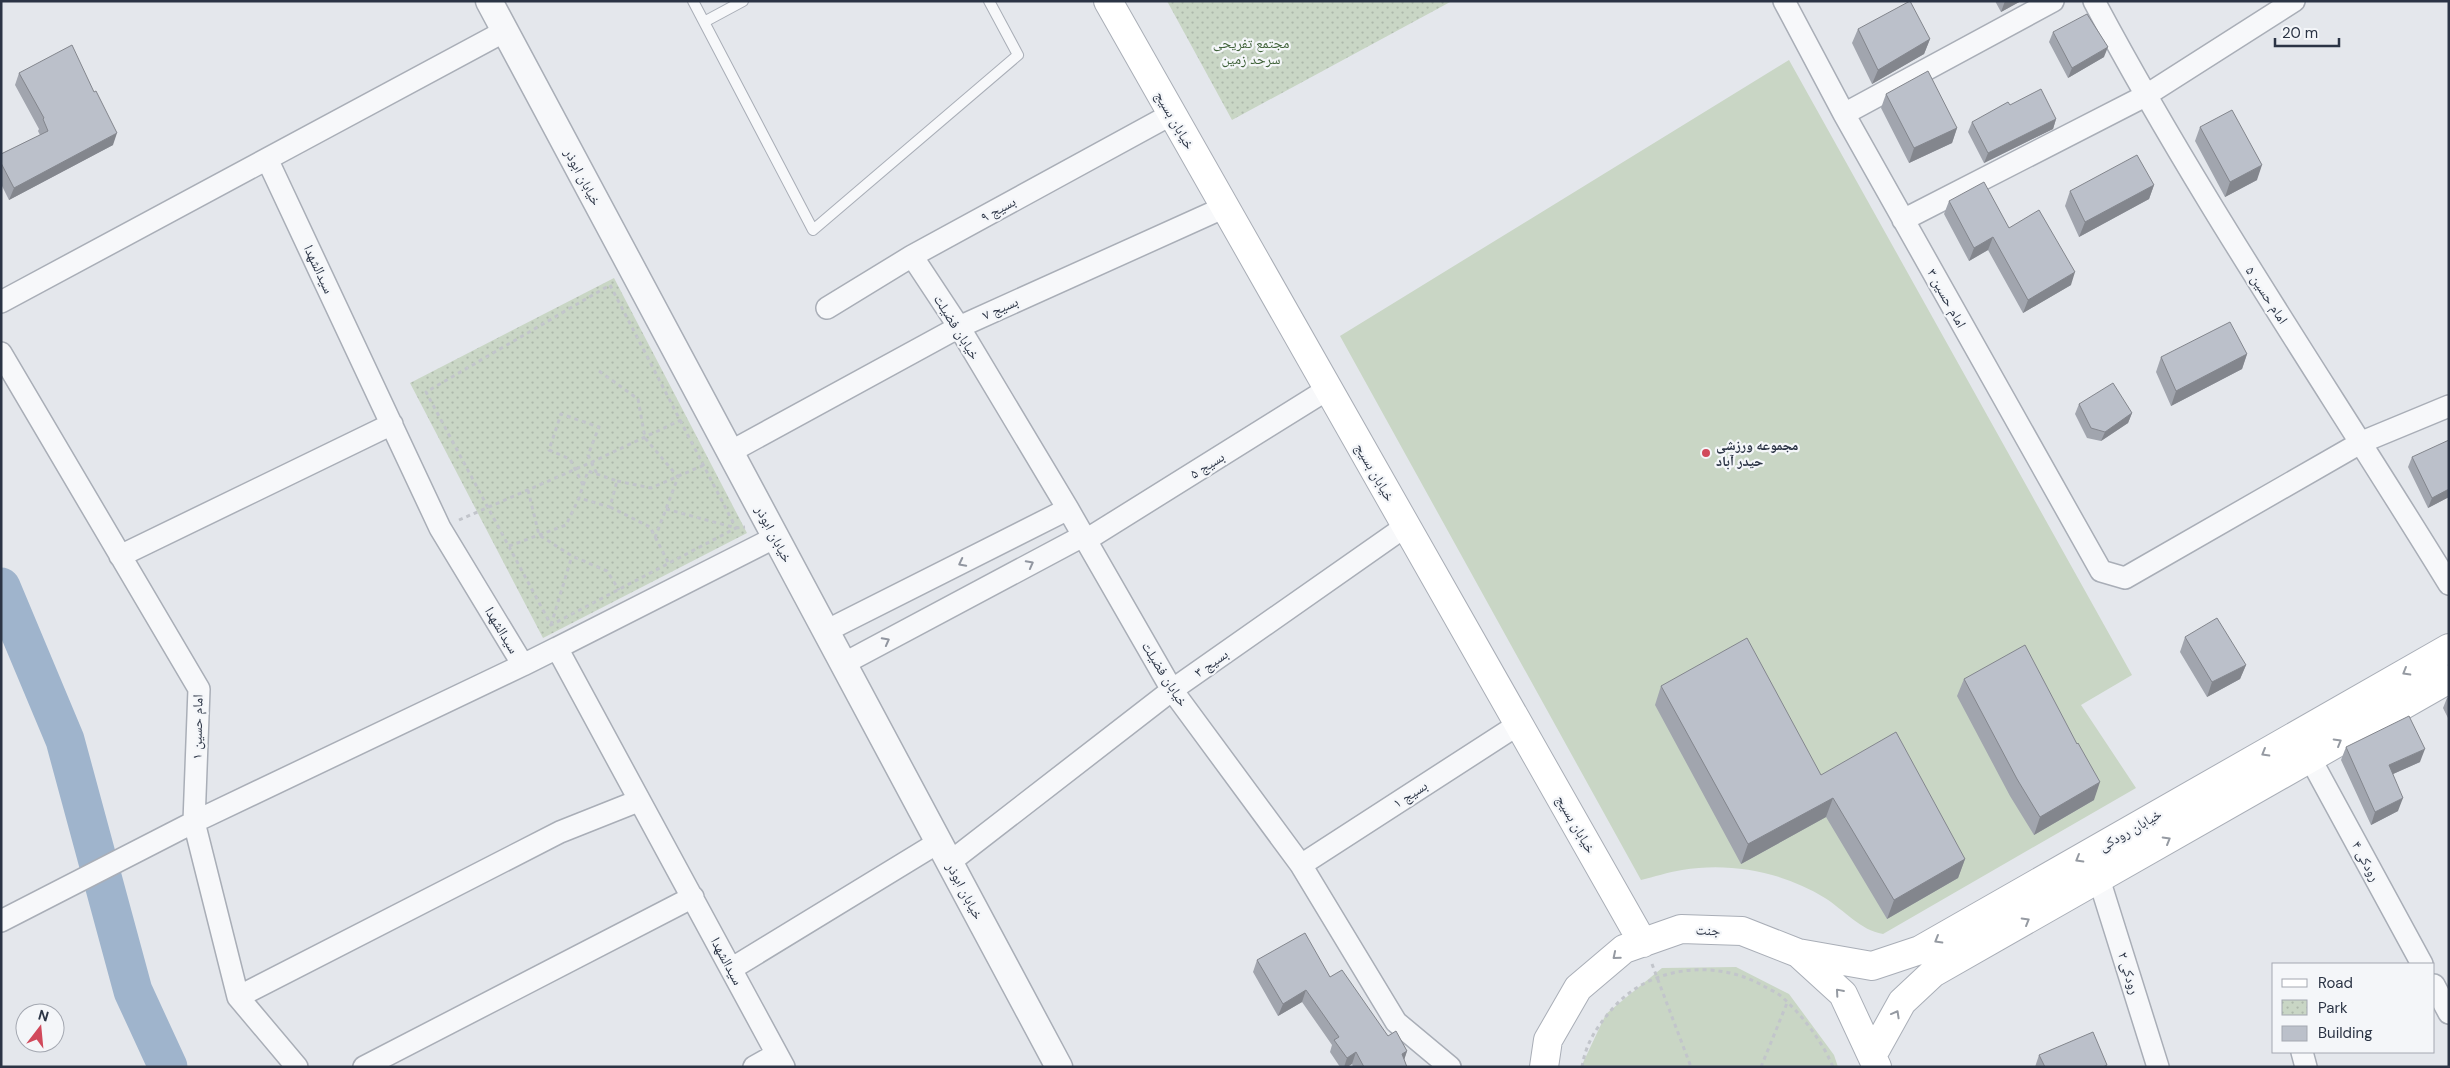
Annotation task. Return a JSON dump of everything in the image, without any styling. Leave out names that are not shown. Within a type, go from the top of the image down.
[{"type":"main road","name":"خیابان بسیج","points":[[1108,1],[1643,943]]},
{"type":"main road","name":"خیابان رودکی","points":[[1798,953],[1872,966],[1920,950],[2449,648]]},
{"type":"main road","name":"خیابان رودکی","points":[[1874,1062],[1902,1002],[1933,973],[2449,679]]},
{"type":"main road","name":"جنت","points":[[1544,1067],[1548,1040],[1578,988],[1624,949],[1681,929],[1742,931],[1798,953],[1843,994],[1874,1062]]},
{"type":"street","name":"خیابان ابوذر","points":[[489,1],[1059,1067]]},
{"type":"street","name":"امام حسین ۳","points":[[1784,1],[1844,114],[2101,571],[2125,578],[2362,442]]},
{"type":"street","points":[[1844,114],[2053,1]]},
{"type":"street","name":"امام حسین ۵","points":[[2094,1],[2144,96],[2223,227],[2362,442],[2449,584]]},
{"type":"street","points":[[1903,220],[2144,96],[2294,1]]},
{"type":"street","points":[[1,302],[505,31]]},
{"type":"street","name":"بسیج ۹","points":[[828,308],[912,256],[1172,114]]},
{"type":"street","name":"سیدالشهدا","points":[[268,160],[440,528],[523,665],[557,648],[638,801],[693,897],[781,1060]]},
{"type":"street","name":"بسیج ۷","points":[[730,452],[959,327],[1224,207]]},
{"type":"street","name":"خیابان فضیلت","points":[[912,256],[959,327],[1085,538],[1172,690],[1301,864],[1396,1022],[1450,1067]]},
{"type":"street","name":"امام حسین ۱","points":[[1,353],[198,689],[194,822],[238,997],[297,1067]]},
{"type":"street","name":"بسیج ۵","points":[[843,664],[1085,538],[1328,389]]},
{"type":"street","points":[[2362,442],[2449,406]]},
{"type":"street","points":[[120,556],[392,424]]},
{"type":"street","points":[[826,630],[1068,510]]},
{"type":"street","name":"بسیج ۳","points":[[731,969],[944,852],[1406,526]]},
{"type":"street","points":[[557,648],[772,531]]},
{"type":"street","points":[[1,921],[194,822],[523,665]]},
{"type":"street","name":"بسیج ۱","points":[[1301,864],[1518,724]]},
{"type":"street","name":"رودکی ۴","points":[[2310,758],[2421,963]]},
{"type":"street","points":[[238,997],[560,832],[638,801]]},
{"type":"street","name":"رودکی ۲","points":[[2099,879],[2158,1067]]},
{"type":"street","points":[[364,1067],[693,897]]},
{"type":"street","points":[[2435,987],[2449,1013]]},
{"type":"street","points":[[2302,1053],[2306,1067]]},
{"type":"street","points":[[754,1067],[781,1060]]},
{"type":"lane","points":[[693,1],[813,230],[1018,55],[989,1]]},
{"type":"lane","points":[[704,22],[743,1]]},
{"type":"path","points":[[551,625],[426,392],[610,285],[736,528]]},
{"type":"path","points":[[599,371],[638,399],[644,438],[678,477]]},
{"type":"path","points":[[440,528],[644,438],[707,408]]},
{"type":"path","points":[[584,486],[570,459],[549,450],[561,414],[599,427],[588,455],[598,475]]},
{"type":"path","points":[[509,546],[566,525],[584,486],[588,471],[617,481],[651,488],[704,466]]},
{"type":"path","points":[[655,538],[678,477]]},
{"type":"path","points":[[610,507],[617,481]]},
{"type":"path","points":[[528,490],[539,535],[572,556],[607,571],[619,590]]},
{"type":"path","points":[[579,498],[610,507],[650,527],[669,564]]},
{"type":"path","points":[[666,509],[736,528],[772,531]]},
{"type":"path","points":[[551,625],[736,528]]},
{"type":"path","points":[[551,625],[572,556]]},
{"type":"path","points":[[1643,943],[1691,1067]]},
{"type":"path","points":[[1582,1067],[1584,1052],[1594,1031],[1627,992],[1665,974],[1698,970],[1725,970],[1751,980],[1781,996],[1806,1023],[1833,1067]]},
{"type":"path","points":[[1761,1067],[1787,1003]]},
{"type":"green space","name":"مجتمع تفریحی سرحد زمین","points":[[1167,1],[1452,1],[1232,120]]},
{"type":"green space","name":"مجموعه ورزشی حیدر آباد","points":[[1789,60],[2132,675],[2081,705],[2136,788],[1883,934],[1860,924],[1825,898],[1809,889],[1756,871],[1738,868],[1700,868],[1677,871],[1641,880],[1340,336]]},
{"type":"green space","points":[[614,278],[747,533],[543,638],[410,383]]},
{"type":"green space","points":[[1736,967],[1789,994],[1834,1055],[1838,1067],[1581,1067],[1606,1014],[1662,968]]},
{"type":"building","points":[[1910,1],[1930,39],[1878,70],[1858,29]]},
{"type":"building","points":[[2087,14],[2108,47],[2072,68],[2053,32]]},
{"type":"building","points":[[72,45],[94,92],[96,91],[117,133],[14,188],[1,163],[1,154],[48,131],[44,118],[19,73]]},
{"type":"building","points":[[1928,71],[1957,128],[1914,148],[1886,94]]},
{"type":"building","points":[[2041,89],[2056,119],[1988,153],[1972,122],[2008,102],[2010,105]]},
{"type":"building","points":[[2232,110],[2262,165],[2230,182],[2200,127]]},
{"type":"building","points":[[2137,155],[2154,185],[2085,222],[2070,191]]},
{"type":"building","points":[[1984,182],[2009,228],[2039,210],[2075,272],[2028,300],[1993,237],[1974,248],[1949,201]]},
{"type":"building","points":[[2230,322],[2247,354],[2176,391],[2161,357]]},
{"type":"building","points":[[2113,383],[2132,413],[2105,432],[2091,428],[2079,404]]},
{"type":"building","points":[[2449,440],[2449,489],[2432,498],[2412,457]]},
{"type":"building","points":[[2217,618],[2246,665],[2212,682],[2185,637]]},
{"type":"building","points":[[1747,638],[1821,775],[1896,732],[1965,859],[1894,900],[1833,798],[1748,844],[1661,686]]},
{"type":"building","points":[[2025,645],[2077,744],[2100,782],[2040,817],[2017,779],[1964,679]]},
{"type":"building","points":[[2409,716],[2425,749],[2389,765],[2403,798],[2375,812],[2346,747]]},
{"type":"building","points":[[1305,933],[1330,977],[1342,970],[1388,1036],[1396,1031],[1407,1051],[1402,1054],[1407,1067],[1364,1067],[1356,1052],[1347,1058],[1334,1040],[1339,1037],[1306,990],[1283,1004],[1257,960]]},
{"type":"building","points":[[2093,1032],[2107,1065],[2103,1067],[2045,1067],[2039,1055]]},
{"type":"waterway","points":[[1,587],[65,740],[133,991],[168,1067]]},
{"type":"place","name":"مجموعه ورزشی حیدر آباد","points":[[1706,453]]}]
